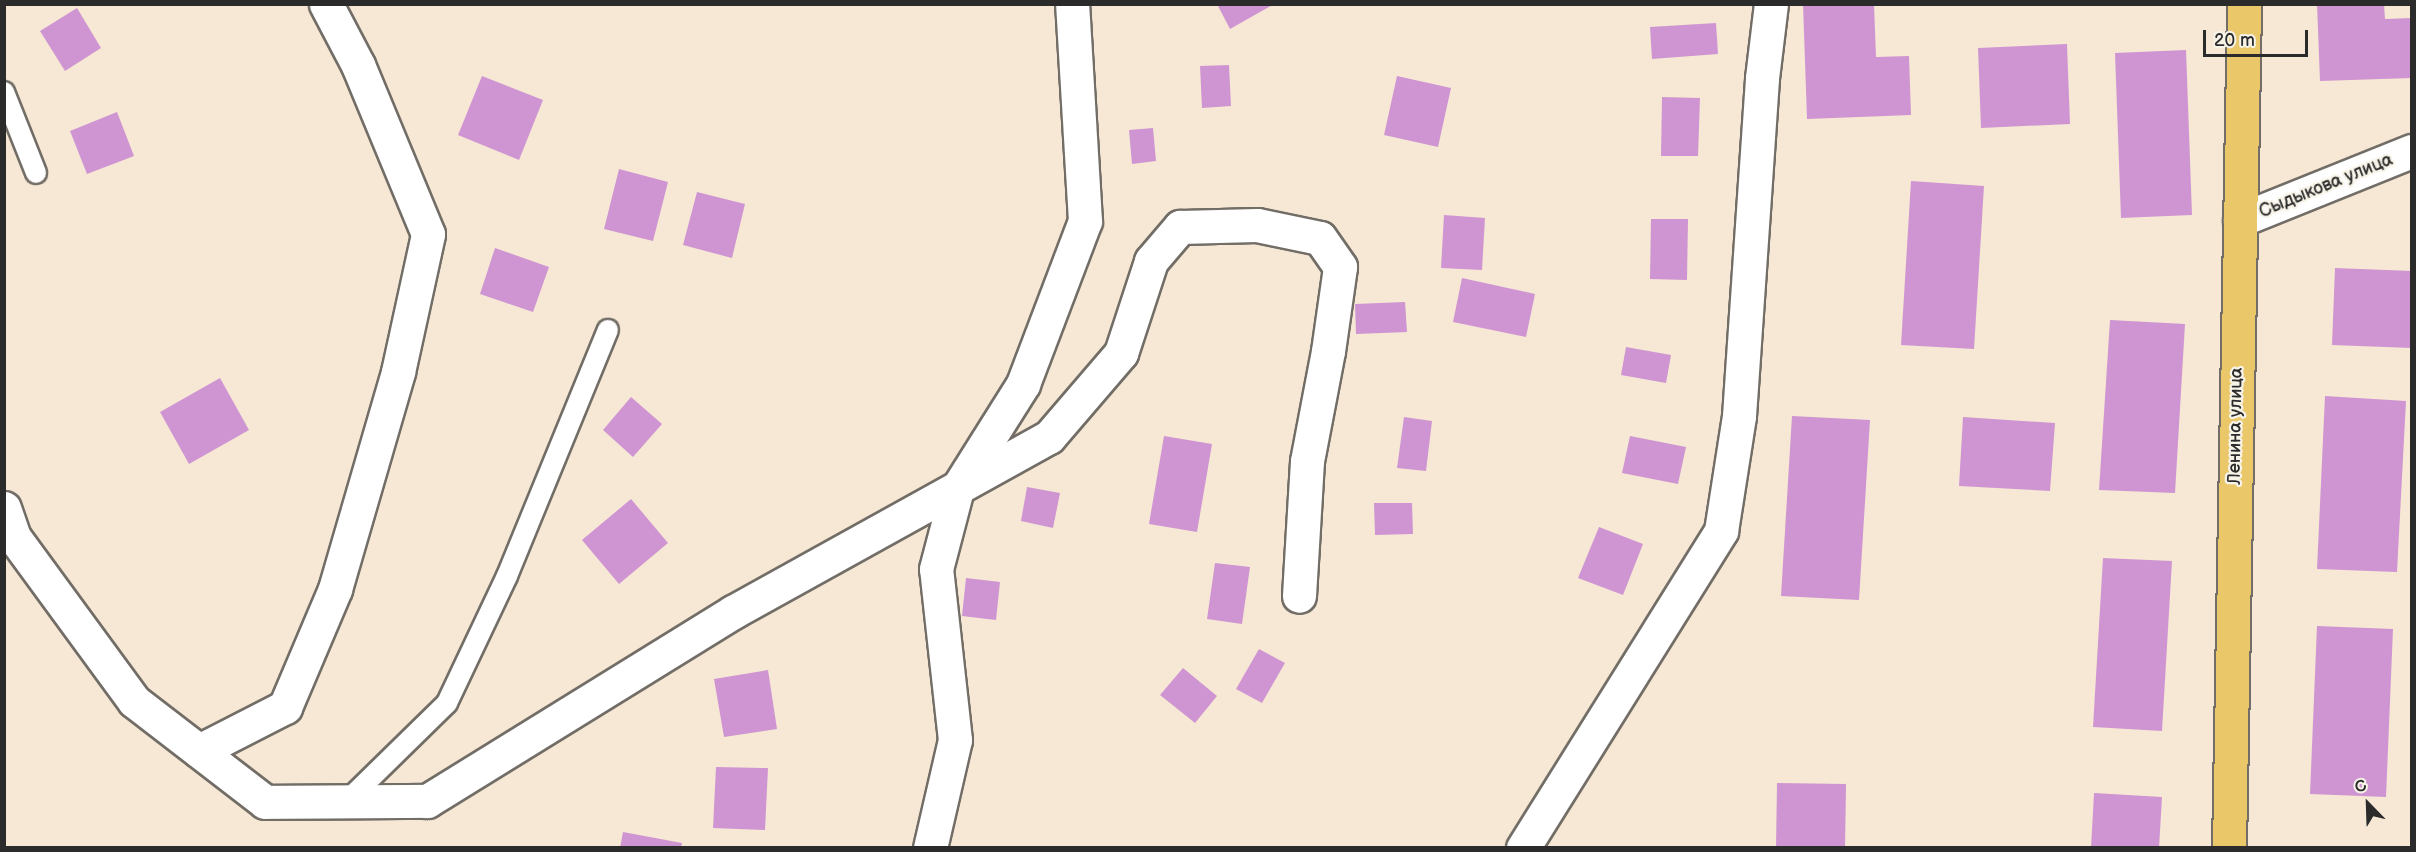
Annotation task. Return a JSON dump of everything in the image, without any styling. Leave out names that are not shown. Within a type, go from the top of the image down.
[{"type":"main road","name":"Ленина улица","points":[[2229,848],[2244,4]]},
{"type":"street","points":[[199,751],[285,707],[334,589],[398,372],[428,234],[358,65],[326,4]]},
{"type":"street","points":[[930,848],[956,740],[936,569],[957,489],[1023,384],[1084,221],[1072,4]]},
{"type":"street","points":[[1523,848],[1721,531],[1740,416],[1762,78],[1771,4]]},
{"type":"street","name":"Сыдыкова улица","points":[[2240,220],[2412,151]]},
{"type":"street","points":[[4,508],[14,537],[134,701],[265,802],[427,801],[733,612],[1049,437],[1121,353],[1151,261],[1180,227],[1257,225],[1320,238],[1340,267],[1328,351],[1307,460],[1299,596]]},
{"type":"lane","points":[[4,92],[36,173]]},
{"type":"lane","points":[[346,802],[447,703],[507,576],[608,330]]},
{"type":"building","points":[[1217,4],[1274,4],[1230,29]]},
{"type":"building","points":[[1803,4],[1874,4],[1876,57],[1909,56],[1911,115],[1807,119]]},
{"type":"building","points":[[2317,4],[2384,4],[2385,19],[2412,18],[2412,78],[2320,81]]},
{"type":"building","points":[[77,8],[101,48],[65,71],[40,31]]},
{"type":"building","points":[[1716,23],[1718,54],[1652,59],[1650,27]]},
{"type":"building","points":[[2067,44],[2070,124],[1981,128],[1978,48]]},
{"type":"building","points":[[2186,50],[2192,215],[2121,218],[2115,53]]},
{"type":"building","points":[[1229,65],[1231,106],[1202,108],[1200,66]]},
{"type":"building","points":[[482,76],[543,100],[519,160],[458,135]]},
{"type":"building","points":[[1397,76],[1451,88],[1438,147],[1384,135]]},
{"type":"building","points":[[1662,97],[1700,98],[1698,156],[1661,156]]},
{"type":"building","points":[[117,112],[134,156],[87,174],[70,131]]},
{"type":"building","points":[[1153,128],[1156,161],[1132,164],[1129,130]]},
{"type":"building","points":[[619,169],[668,182],[653,241],[604,229]]},
{"type":"building","points":[[1911,181],[1984,186],[1974,349],[1901,345]]},
{"type":"building","points":[[697,192],[745,204],[732,258],[683,245]]},
{"type":"building","points":[[1444,215],[1485,218],[1482,270],[1441,268]]},
{"type":"building","points":[[1651,219],[1688,219],[1687,280],[1650,279]]},
{"type":"building","points":[[495,248],[549,267],[533,312],[480,294]]},
{"type":"building","points":[[2335,268],[2412,271],[2412,348],[2332,345]]},
{"type":"building","points":[[1462,278],[1535,294],[1526,337],[1453,322]]},
{"type":"building","points":[[1405,302],[1407,332],[1356,334],[1355,304]]},
{"type":"building","points":[[2110,320],[2185,324],[2175,493],[2099,490]]},
{"type":"building","points":[[1626,347],[1671,355],[1666,383],[1621,375]]},
{"type":"building","points":[[220,378],[249,430],[189,464],[160,412]]},
{"type":"building","points":[[2325,396],[2406,401],[2397,572],[2317,569]]},
{"type":"building","points":[[631,397],[662,424],[633,457],[603,430]]},
{"type":"building","points":[[1792,416],[1870,420],[1859,600],[1781,596]]},
{"type":"building","points":[[1404,417],[1432,421],[1426,471],[1397,468]]},
{"type":"building","points":[[1963,417],[2055,423],[2050,491],[1959,486]]},
{"type":"building","points":[[1164,436],[1212,444],[1197,532],[1149,524]]},
{"type":"building","points":[[1630,436],[1686,447],[1678,484],[1622,473]]},
{"type":"building","points":[[1027,487],[1060,493],[1053,528],[1021,521]]},
{"type":"building","points":[[631,499],[668,543],[619,584],[582,540]]},
{"type":"building","points":[[1374,503],[1412,503],[1413,534],[1375,535]]},
{"type":"building","points":[[1599,527],[1643,544],[1623,595],[1578,578]]},
{"type":"building","points":[[2103,558],[2172,561],[2162,731],[2093,727]]},
{"type":"building","points":[[1215,563],[1250,567],[1242,624],[1207,619]]},
{"type":"building","points":[[966,578],[1000,582],[996,620],[962,616]]},
{"type":"building","points":[[2317,626],[2393,629],[2386,797],[2310,794]]},
{"type":"building","points":[[1259,649],[1285,663],[1262,703],[1236,689]]},
{"type":"building","points":[[1183,668],[1217,696],[1195,723],[1160,695]]},
{"type":"building","points":[[768,670],[777,729],[724,737],[714,679]]},
{"type":"building","points":[[716,767],[768,768],[765,830],[713,828]]},
{"type":"building","points":[[1777,783],[1846,784],[1845,848],[1776,848]]},
{"type":"building","points":[[2094,793],[2162,797],[2159,848],[2091,848]]},
{"type":"building","points":[[623,832],[682,843],[681,848],[620,848]]}]
